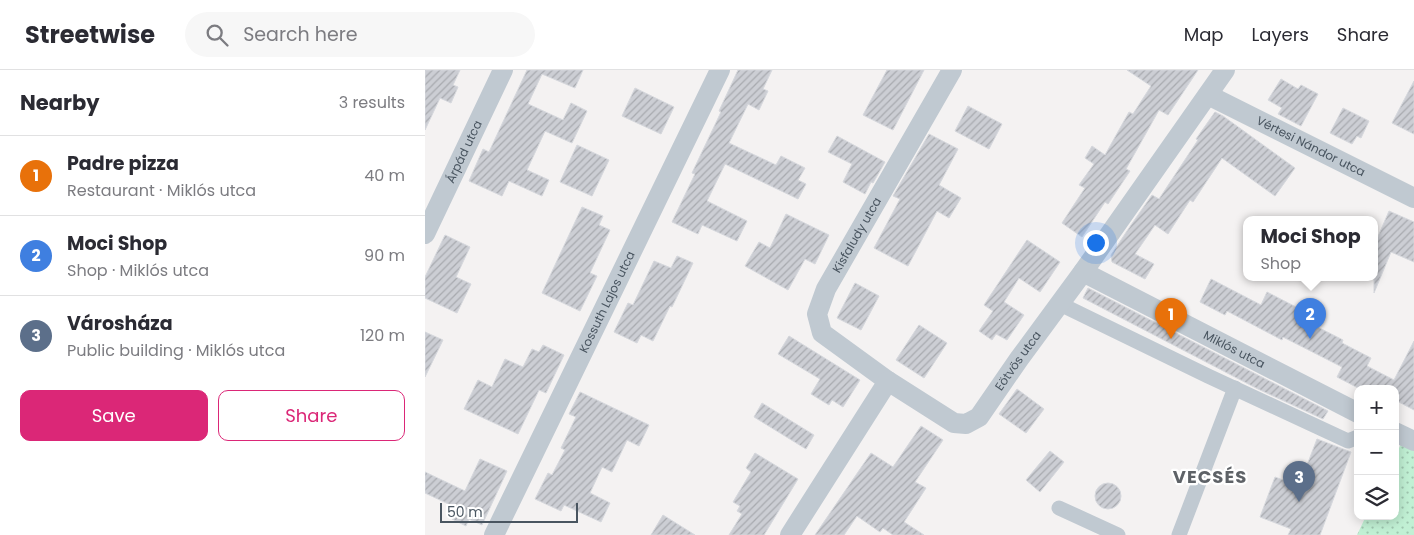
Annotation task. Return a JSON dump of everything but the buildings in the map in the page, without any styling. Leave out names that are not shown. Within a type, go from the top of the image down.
[{"type":"street","name":"Árpád utca","points":[[425,234],[503,70]]},
{"type":"street","name":"Kossuth Lajos utca","points":[[494,535],[720,70]]},
{"type":"street","name":"Kisfaludy utca","points":[[887,381],[822,334],[817,314],[826,290],[952,70]]},
{"type":"street","name":"Eötvös utca","points":[[887,381],[954,423],[966,424],[979,417],[1225,70]]},
{"type":"street","name":"Vértesi Nándor utca","points":[[1207,95],[1414,198]]},
{"type":"street","name":"Miklós utca","points":[[1083,272],[1354,411]]},
{"type":"street","points":[[1060,304],[1348,441],[1354,439]]},
{"type":"street","points":[[791,535],[887,381]]},
{"type":"street","points":[[1179,535],[1235,388]]},
{"type":"street","points":[[1399,434],[1414,442]]},
{"type":"street","points":[[1059,508],[1119,535]]},
{"type":"green space","points":[[1401,444],[1414,451],[1414,535],[1357,535],[1364,520],[1399,520],[1399,448]]},
{"type":"place","name":"Padre pizza","points":[[1171,339]]},
{"type":"place","name":"Moci Shop","points":[[1310,339]]},
{"type":"place","name":"Városháza","points":[[1299,502]]},
{"type":"district","name":"VECSÉS","points":[[1210,477]]}]
